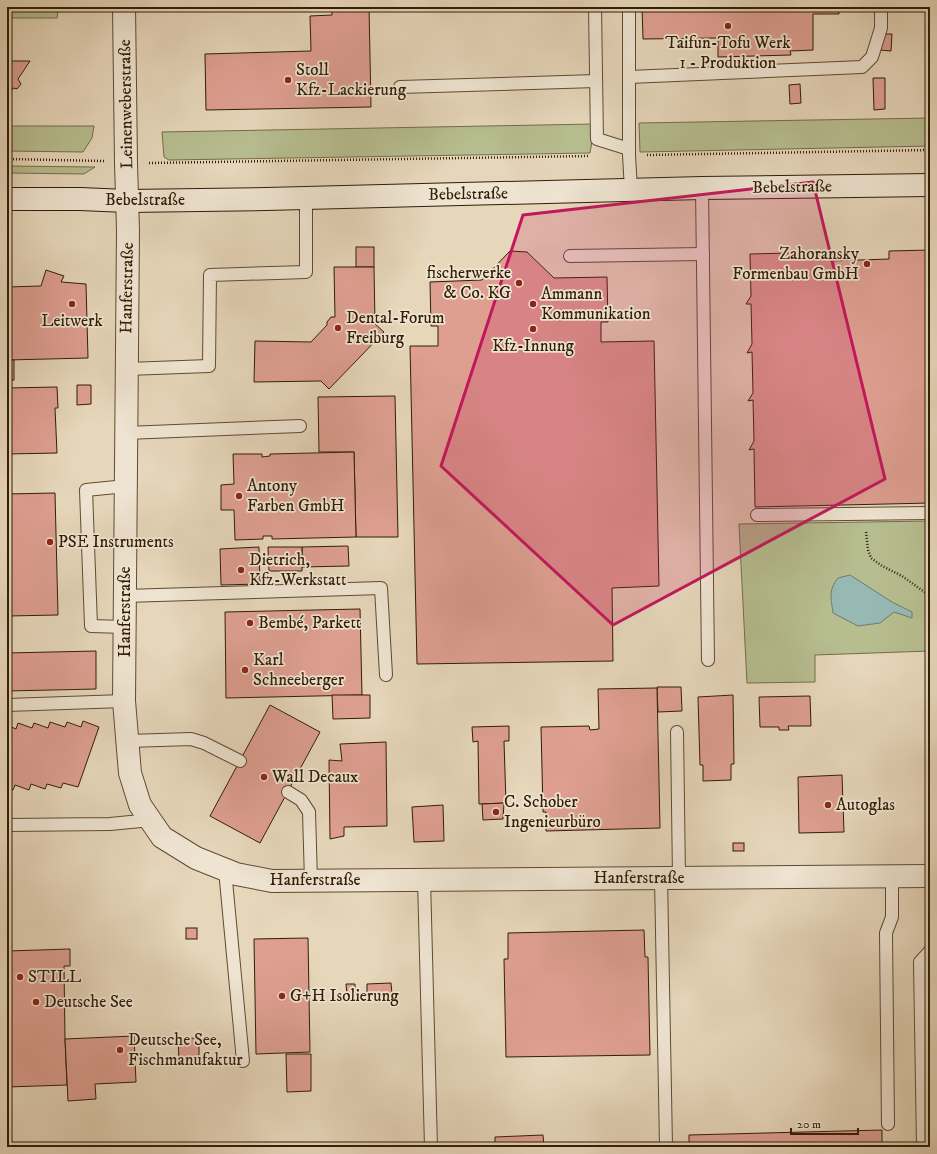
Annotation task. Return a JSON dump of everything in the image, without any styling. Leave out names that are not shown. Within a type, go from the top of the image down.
[{"type":"street","name":"Leinenweberstraße","points":[[124,7],[127,201]]},
{"type":"street","name":"Bebelstraße","points":[[7,199],[80,199],[127,201],[702,188],[930,185]]},
{"type":"street","name":"Hanferstraße","points":[[127,201],[124,701],[130,773],[140,805],[162,837],[196,858],[225,870],[236,874],[272,881],[930,876]]},
{"type":"lane","points":[[595,7],[597,139],[629,152]]},
{"type":"lane","points":[[629,7],[628,77],[631,190]]},
{"type":"lane","points":[[628,77],[862,67],[872,57],[881,28],[881,7]]},
{"type":"lane","points":[[400,87],[596,81]]},
{"type":"lane","points":[[702,188],[708,660]]},
{"type":"lane","points":[[127,369],[209,366],[210,275],[306,272],[306,198]]},
{"type":"lane","points":[[570,256],[703,254]]},
{"type":"lane","points":[[126,433],[300,426]]},
{"type":"lane","points":[[125,627],[91,626],[86,490],[126,486]]},
{"type":"lane","points":[[757,515],[930,513]]},
{"type":"lane","points":[[125,596],[381,588],[386,674]]},
{"type":"lane","points":[[7,705],[124,701]]},
{"type":"lane","points":[[666,1147],[670,877],[677,732]]},
{"type":"lane","points":[[128,741],[191,739],[204,743],[240,761]]},
{"type":"lane","points":[[288,792],[301,800],[309,812],[311,881]]},
{"type":"lane","points":[[7,825],[110,824],[151,820]]},
{"type":"lane","points":[[225,870],[243,1060]]},
{"type":"lane","points":[[888,1124],[886,933],[892,917],[892,877]]},
{"type":"lane","points":[[424,879],[431,1147]]},
{"type":"lane","points":[[923,1147],[920,962],[930,951]]},
{"type":"path","points":[[7,159],[99,160],[126,163],[156,163],[629,152],[930,150]]},
{"type":"path","points":[[864,514],[868,550],[871,558],[882,566],[902,576],[930,596]]},
{"type":"highlighted area","points":[[813,182],[885,479],[613,625],[441,466],[523,215]]},
{"type":"green space","points":[[7,10],[58,11],[57,18],[7,18]]},
{"type":"green space","points":[[930,118],[930,146],[640,152],[639,123]]},
{"type":"green space","points":[[595,124],[590,153],[169,160],[164,157],[162,132]]},
{"type":"green space","points":[[7,126],[94,126],[92,138],[83,152],[7,151]]},
{"type":"green space","points":[[7,166],[95,167],[84,174],[7,173]]},
{"type":"green space","points":[[930,521],[930,651],[815,655],[815,682],[747,683],[739,524]]},
{"type":"water","points":[[850,575],[892,602],[912,612],[912,618],[894,612],[880,623],[858,626],[833,613],[831,591],[838,578]]},
{"type":"building","name":"Stoll Kfz-Lackierung","points":[[332,7],[369,7],[371,107],[206,110],[205,54],[311,51],[310,16],[332,15]]},
{"type":"building","name":"Taifun-Tofu Werk 1 - Produktion","points":[[642,7],[870,7],[870,10],[839,10],[839,14],[813,14],[813,50],[790,51],[791,55],[718,57],[718,38],[643,39]]},
{"type":"building","points":[[881,34],[892,34],[891,51],[880,50]]},
{"type":"building","points":[[7,61],[30,61],[18,79],[21,84],[17,89],[13,88],[7,99]]},
{"type":"building","points":[[873,78],[885,78],[885,109],[874,110]]},
{"type":"building","points":[[800,84],[801,103],[790,104],[789,85]]},
{"type":"building","points":[[356,247],[374,247],[374,267],[356,267]]},
{"type":"building","points":[[930,250],[930,503],[755,507],[754,449],[749,450],[754,441],[753,400],[748,401],[753,393],[752,352],[747,353],[752,344],[751,304],[746,304],[751,296],[750,254],[830,252],[830,261],[889,259],[889,251]]},
{"type":"building","points":[[510,251],[527,252],[554,278],[607,277],[608,322],[601,322],[601,342],[654,341],[659,586],[612,588],[613,661],[417,664],[410,346],[438,346],[438,326],[431,326],[430,282],[482,280]]},
{"type":"building","points":[[334,267],[374,267],[375,324],[384,332],[329,389],[321,381],[254,382],[255,341],[311,342],[327,325],[327,322],[331,317],[335,317]]},
{"type":"building","points":[[46,270],[64,276],[61,282],[86,284],[88,358],[7,360],[7,287],[41,286]]},
{"type":"building","points":[[7,360],[14,360],[14,380],[7,380]]},
{"type":"building","points":[[77,385],[91,385],[91,404],[77,405]]},
{"type":"building","points":[[57,387],[58,408],[55,408],[57,453],[7,454],[7,388]]},
{"type":"building","points":[[395,396],[398,537],[356,537],[354,452],[319,452],[318,397]]},
{"type":"building","points":[[354,452],[356,537],[272,539],[272,536],[263,536],[263,539],[235,540],[234,510],[221,510],[221,485],[234,484],[233,454],[262,454],[262,457],[270,456],[270,454]]},
{"type":"building","points":[[55,493],[58,615],[7,616],[7,494]]},
{"type":"building","points":[[348,546],[349,566],[302,567],[302,547]]},
{"type":"building","points":[[259,547],[260,584],[221,585],[220,549]]},
{"type":"building","points":[[268,547],[302,547],[302,571],[269,571]]},
{"type":"building","points":[[360,609],[362,695],[226,698],[225,612]]},
{"type":"building","points":[[96,651],[96,689],[7,691],[7,653]]},
{"type":"building","points":[[657,687],[681,687],[682,711],[658,712]]},
{"type":"building","points":[[657,688],[660,828],[546,831],[546,812],[543,812],[541,727],[589,726],[590,730],[599,729],[598,689]]},
{"type":"building","points":[[332,695],[370,695],[370,718],[333,719]]},
{"type":"building","points":[[733,695],[734,764],[731,764],[731,780],[703,781],[703,765],[700,765],[698,697]]},
{"type":"building","points":[[810,696],[811,726],[788,726],[789,730],[779,730],[779,727],[760,727],[759,697]]},
{"type":"building","name":"Wall Decaux","points":[[270,705],[320,732],[260,843],[210,816]]},
{"type":"building","points":[[83,721],[99,727],[78,787],[63,783],[61,788],[47,784],[45,789],[31,784],[29,790],[15,785],[13,790],[7,788],[7,725],[16,729],[18,723],[32,728],[34,723],[48,728],[50,722],[65,727],[67,722],[81,727]]},
{"type":"building","points":[[509,726],[509,741],[504,741],[506,803],[479,804],[478,741],[473,742],[472,727]]},
{"type":"building","points":[[386,742],[387,826],[344,827],[344,836],[330,839],[329,760],[342,761],[340,744]]},
{"type":"building","points":[[842,775],[844,832],[799,833],[798,777]]},
{"type":"building","points":[[504,803],[503,819],[483,820],[482,804]]},
{"type":"building","points":[[443,805],[444,841],[414,842],[412,807]]},
{"type":"building","points":[[733,843],[744,843],[744,851],[733,851]]},
{"type":"building","points":[[186,928],[197,928],[197,939],[186,939]]},
{"type":"building","points":[[644,930],[645,957],[648,957],[650,1055],[506,1057],[504,959],[508,959],[508,933]]},
{"type":"building","name":"G+H Isolierung","points":[[308,938],[310,1052],[256,1054],[254,939]]},
{"type":"building","name":"Deutsche See","points":[[70,949],[70,966],[64,966],[67,1085],[7,1087],[7,951]]},
{"type":"building","points":[[391,983],[392,994],[367,995],[367,984]]},
{"type":"building","points":[[346,984],[355,984],[355,995],[347,995]]},
{"type":"building","points":[[134,1036],[136,1082],[95,1084],[96,1099],[68,1101],[65,1039]]},
{"type":"building","points":[[199,1038],[199,1059],[179,1060],[178,1039]]},
{"type":"building","points":[[286,1054],[311,1054],[311,1091],[287,1092]]},
{"type":"building","points":[[882,1130],[882,1147],[689,1147],[689,1135]]},
{"type":"building","points":[[543,1135],[544,1147],[495,1147],[495,1137]]},
{"type":"place","name":"Taifun-Tofu Werk 1 - Produktion","points":[[728,26]]},
{"type":"place","name":"Stoll Kfz-Lackierung","points":[[288,80]]},
{"type":"place","name":"Zahoransky Formenbau GmbH","points":[[867,264]]},
{"type":"place","name":"fischerwerke & Co. KG","points":[[519,283]]},
{"type":"place","name":"Leitwerk","points":[[72,304]]},
{"type":"place","name":"Ammann Kommunikation","points":[[533,304]]},
{"type":"place","name":"Dental-Forum Freiburg","points":[[338,328]]},
{"type":"place","name":"Kfz-Innung","points":[[533,329]]},
{"type":"place","name":"Antony Farben GmbH","points":[[239,496]]},
{"type":"place","name":"PSE Instruments","points":[[50,542]]},
{"type":"place","name":"Dietrich, Kfz-Werkstatt","points":[[241,570]]},
{"type":"place","name":"Bembé, Parkett","points":[[250,623]]},
{"type":"place","name":"Karl Schneeberger","points":[[245,670]]},
{"type":"place","name":"Wall Decaux","points":[[264,777]]},
{"type":"place","name":"Autoglas","points":[[828,805]]},
{"type":"place","name":"C. Schober Ingenieurbüro","points":[[496,812]]},
{"type":"place","name":"STILL","points":[[20,977]]},
{"type":"place","name":"G+H Isolierung","points":[[282,996]]},
{"type":"place","name":"Deutsche See","points":[[36,1002]]},
{"type":"place","name":"Deutsche See, Fischmanufaktur","points":[[120,1050]]}]
